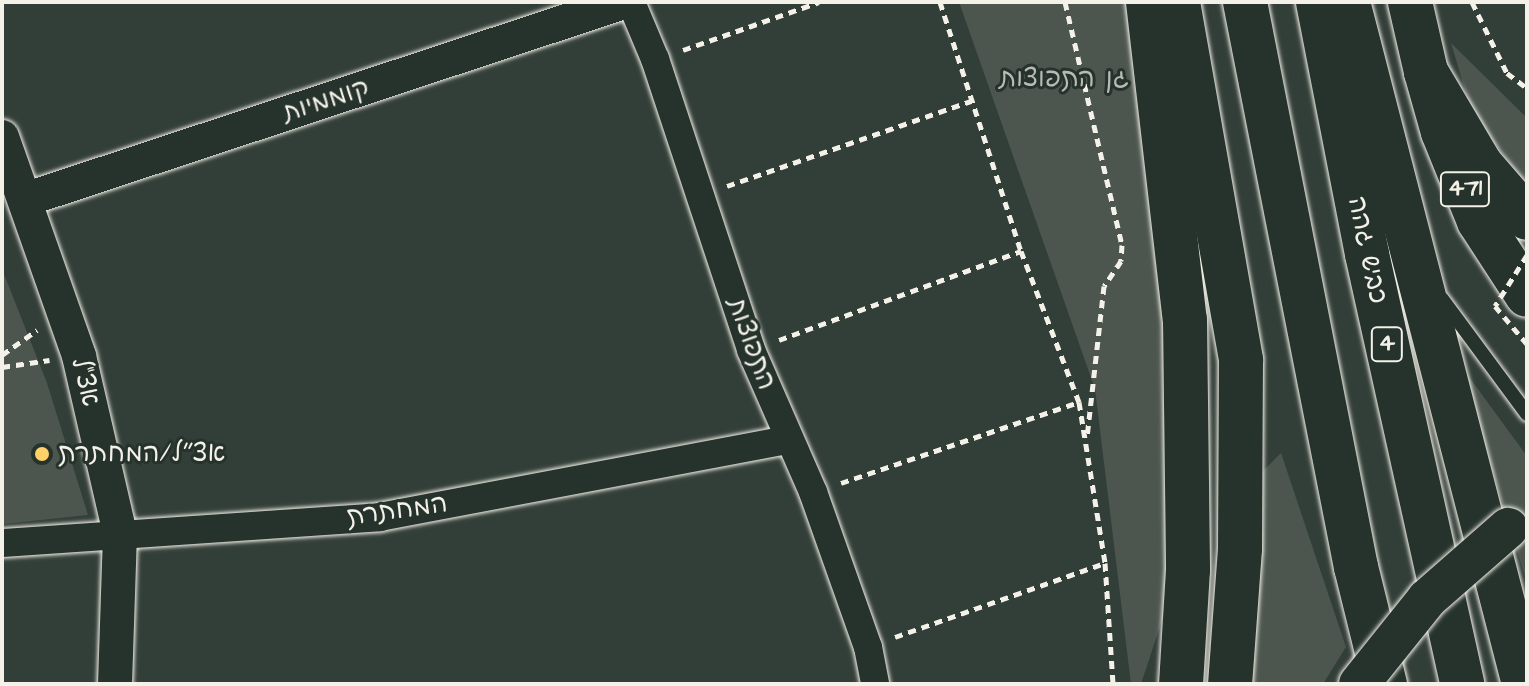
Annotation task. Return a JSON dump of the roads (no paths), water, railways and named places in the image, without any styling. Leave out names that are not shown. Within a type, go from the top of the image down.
[{"type":"highway","points":[[1148,2],[1185,320],[1188,509],[1181,684]]},
{"type":"highway","points":[[1178,2],[1241,360],[1240,549],[1230,684]]},
{"type":"highway","points":[[1245,2],[1356,567],[1385,684]]},
{"type":"highway","name":"כביש גהה","points":[[1318,2],[1367,254],[1462,684]]},
{"type":"highway","points":[[1348,2],[1524,684]]},
{"type":"highway","points":[[1410,2],[1426,72],[1481,165],[1527,218]]},
{"type":"highway","name":"471","points":[[1426,72],[1443,132],[1479,221],[1527,295]]},
{"type":"main road","points":[[1359,684],[1427,599],[1508,528]]},
{"type":"street","name":"קוממיות","points":[[27,199],[624,2]]},
{"type":"street","name":"התפוצות","points":[[631,2],[655,59],[751,350],[813,492],[868,647],[875,684]]},
{"type":"street","name":"אצ\"ל","points":[[2,137],[27,199],[79,356],[120,534],[115,684]]},
{"type":"street","name":"המחתרת","points":[[2,543],[380,517],[788,440]]},
{"type":"lane","points":[[1405,229],[1448,310],[1527,414]]},
{"type":"place","name":"אצ״ל/המחתרת","points":[[42,454]]},
{"type":"park label","name":"גן התפוצות","points":[[1064,79]]}]
